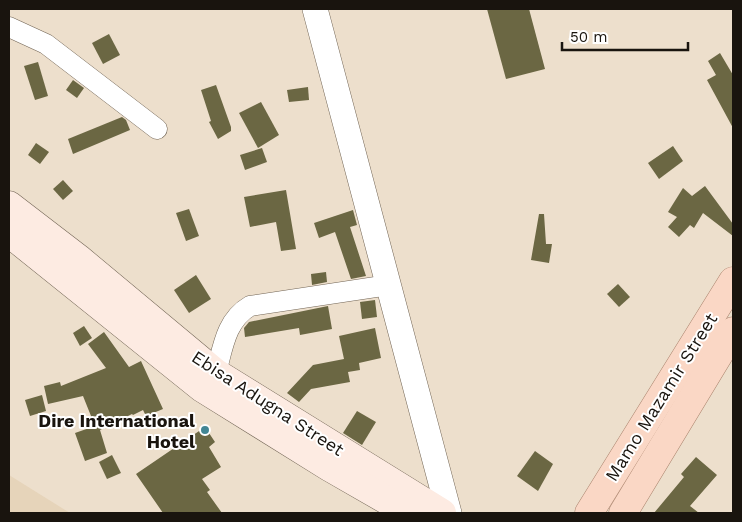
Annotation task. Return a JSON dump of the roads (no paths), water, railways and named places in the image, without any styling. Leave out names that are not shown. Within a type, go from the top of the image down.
[{"type":"main road","name":"Ebisa Adugna Street","points":[[9,205],[78,258],[216,373],[442,513]]},
{"type":"main road","name":"Ebisa Adugna Street","points":[[9,233],[202,388],[354,482],[409,513]]},
{"type":"main road","name":"Mamo Mazamir Street","points":[[589,513],[733,281]]},
{"type":"main road","name":"Mamo Mazamir Street","points":[[623,513],[733,332]]},
{"type":"street","points":[[315,9],[449,513]]},
{"type":"street","points":[[9,27],[46,44],[157,129]]},
{"type":"street","points":[[216,373],[229,326],[238,313],[250,306],[389,286]]},
{"type":"place","name":"Dire International Hotel","points":[[205,430]]}]
